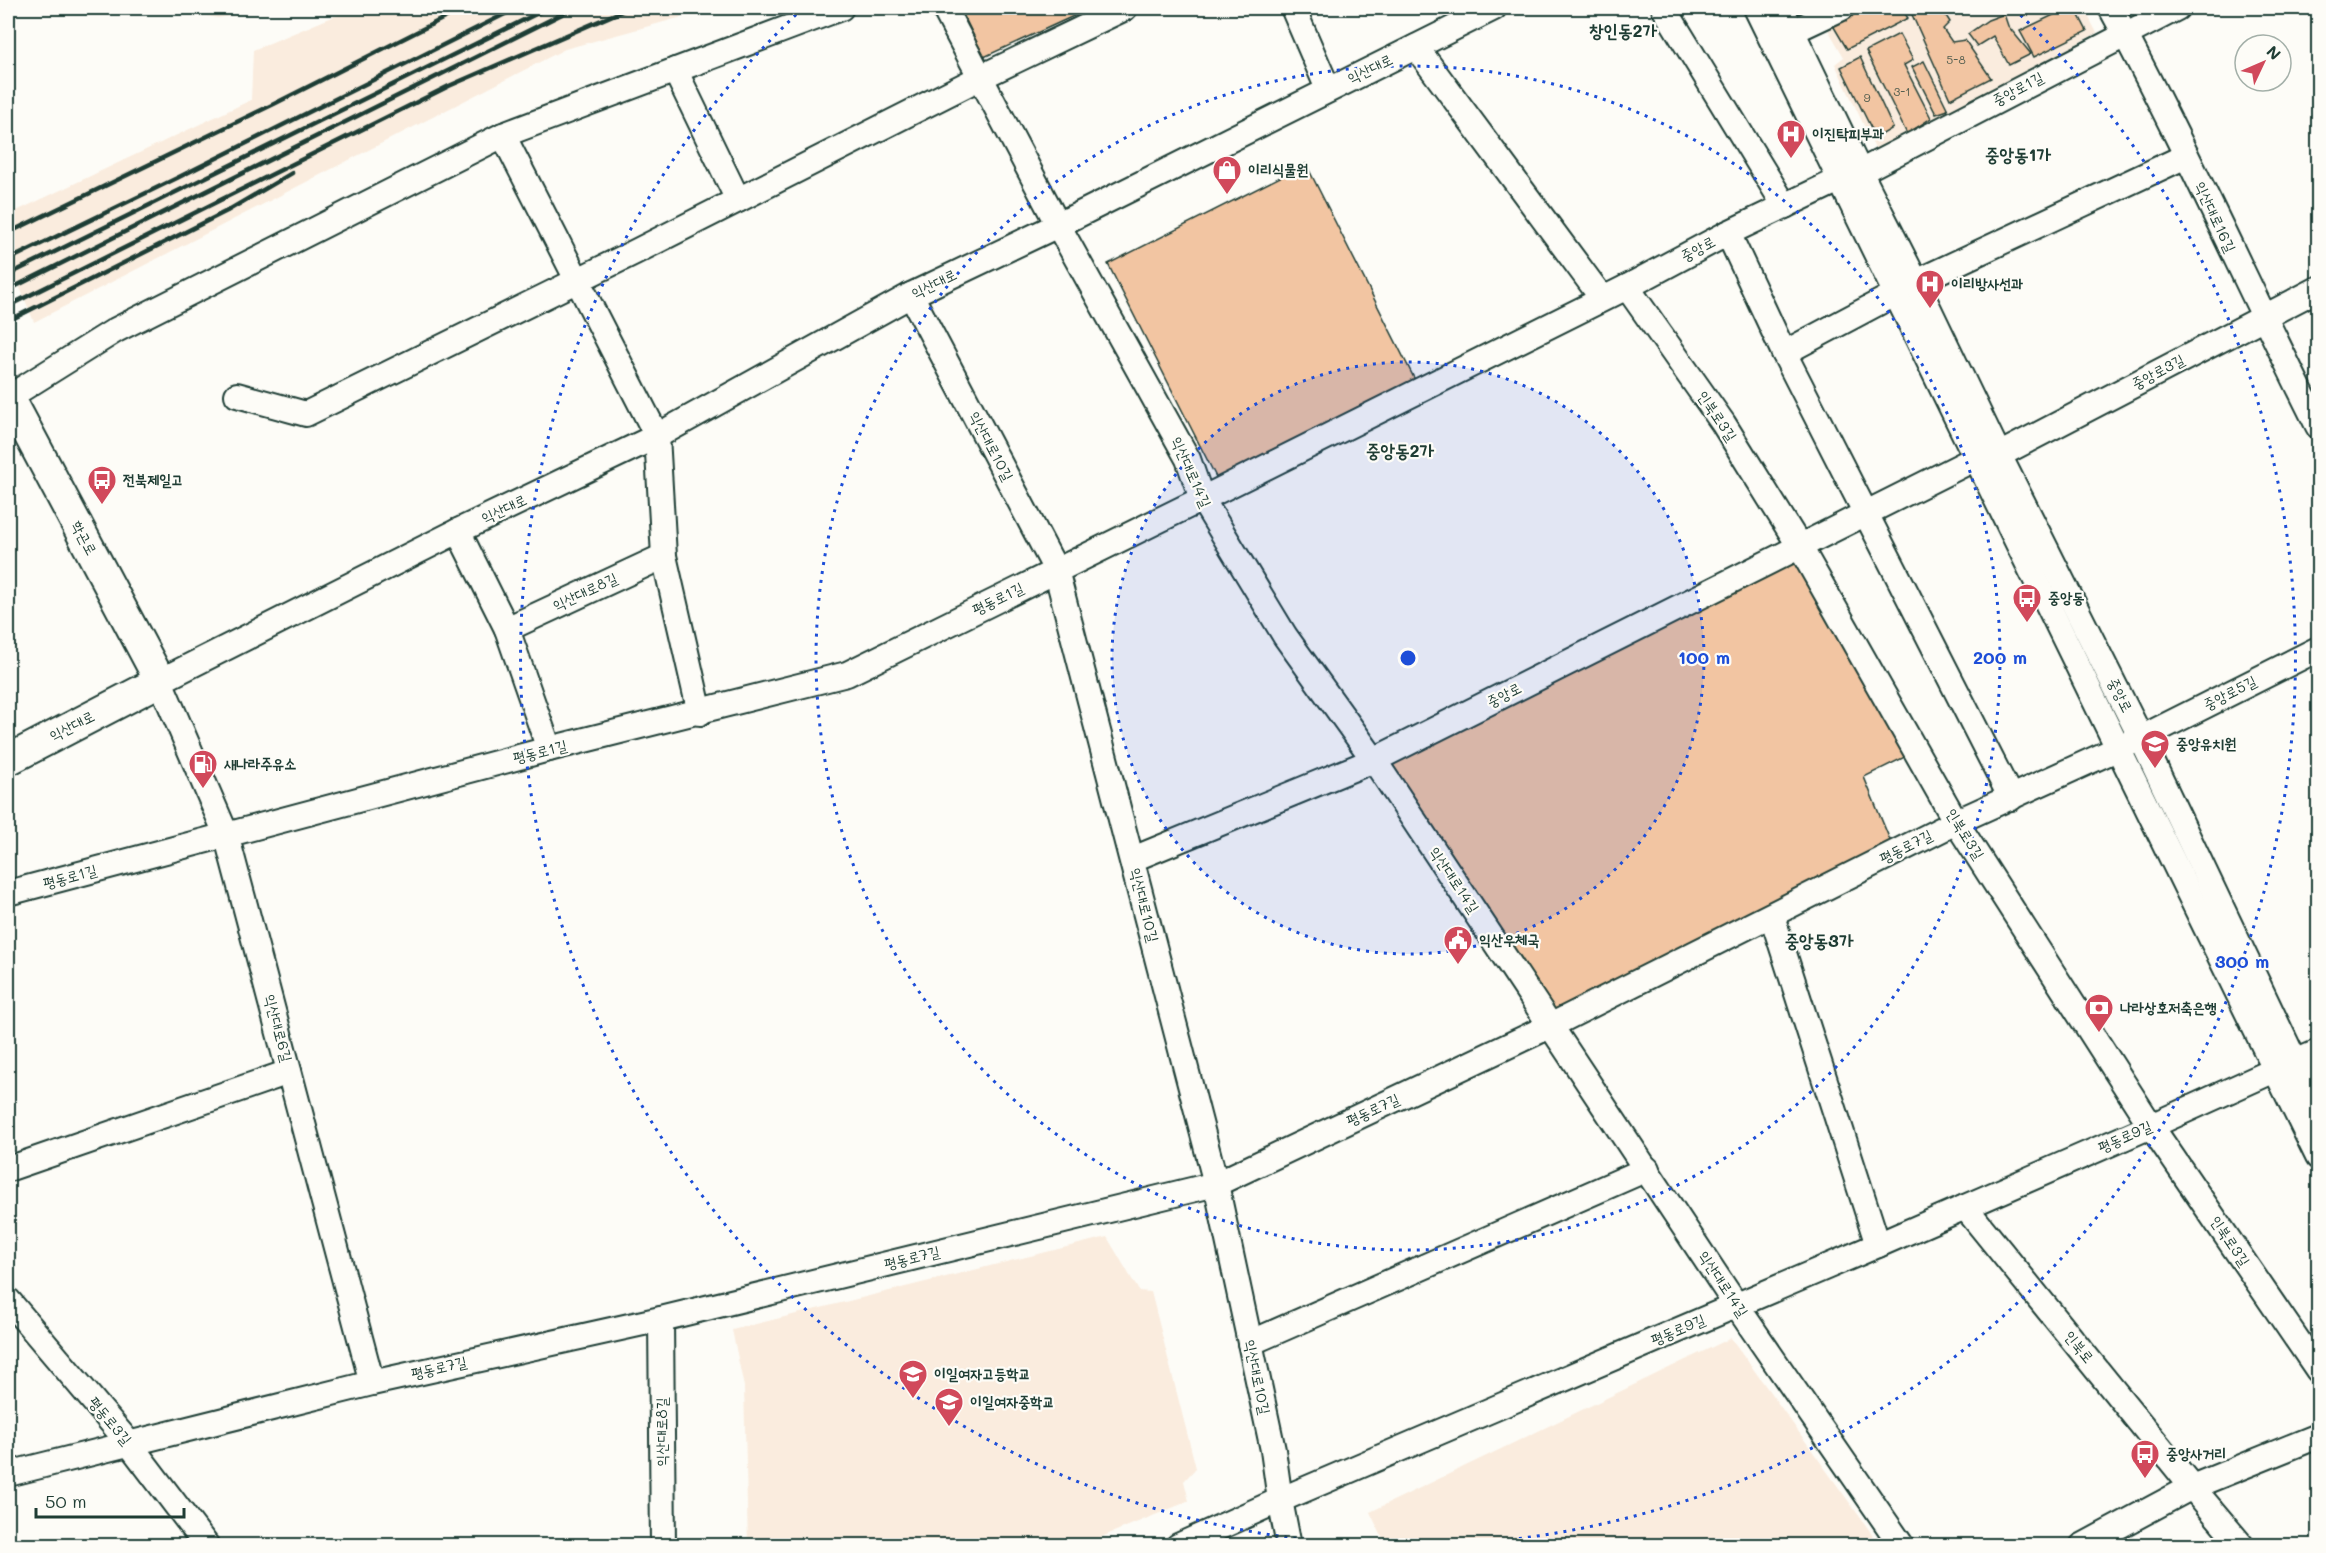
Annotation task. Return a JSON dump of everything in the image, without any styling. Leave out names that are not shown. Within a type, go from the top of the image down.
[{"type":"main road","name":"학곤로","points":[[8,396],[160,681]]},
{"type":"main road","name":"익산대로","points":[[8,760],[160,681]]},
{"type":"street","points":[[8,396],[116,330],[503,135],[841,8]]},
{"type":"street","name":"익산대로14길","points":[[944,8],[1058,225],[1188,459],[1202,500],[1285,636],[1374,760],[1736,1305],[1902,1545]]},
{"type":"street","points":[[237,395],[306,414],[981,77],[1125,8]]},
{"type":"street","points":[[1293,8],[1328,89]]},
{"type":"street","name":"익산대로","points":[[160,681],[458,531],[657,436],[911,295],[1058,225],[1416,47],[1457,16],[1494,8]]},
{"type":"street","points":[[1664,8],[1785,206]]},
{"type":"street","name":"중앙로","points":[[1756,8],[1849,176],[1906,287],[2130,743],[2286,1065],[2319,1157]]},
{"type":"street","name":"중앙로","points":[[1780,8],[1849,176]]},
{"type":"street","points":[[1791,32],[1842,8]]},
{"type":"street","name":"익산대로16길","points":[[2111,8],[2319,426]]},
{"type":"street","name":"중앙로1길","points":[[1849,176],[2177,8]]},
{"type":"street","points":[[1416,47],[1602,298]]},
{"type":"street","points":[[675,70],[738,200]]},
{"type":"street","points":[[503,135],[657,436],[664,556],[700,713]]},
{"type":"street","points":[[1784,353],[1906,287],[2186,156]]},
{"type":"street","name":"중앙로","points":[[1056,570],[1202,500],[1627,287],[1728,233],[1849,176]]},
{"type":"street","name":"중앙로","points":[[1728,233],[1784,353],[1868,513],[2011,798]]},
{"type":"street","name":"인북로3길","points":[[1627,287],[1723,423],[1800,547],[1956,822],[2151,1126],[2319,1370]]},
{"type":"street","name":"중앙로3길","points":[[1988,457],[2319,289]]},
{"type":"street","name":"익산대로10길","points":[[911,295],[1056,570],[1216,1184],[1273,1450],[1289,1545]]},
{"type":"street","name":"중앙로","points":[[1132,859],[1374,760],[1868,513],[1988,457]]},
{"type":"street","points":[[458,531],[507,629],[549,749]]},
{"type":"street","name":"익산대로8길","points":[[507,629],[664,556]]},
{"type":"street","name":"평동로1길","points":[[8,893],[549,749],[700,713],[847,674],[1056,570]]},
{"type":"street","name":"중앙로5길","points":[[2130,743],[2319,649]]},
{"type":"street","name":"익산대로6길","points":[[160,681],[226,834],[372,1383]]},
{"type":"street","name":"평동로7길","points":[[8,1474],[128,1442],[372,1383],[662,1319],[1216,1184],[1552,1025],[1956,822],[2130,743]]},
{"type":"street","points":[[1772,915],[1878,1245]]},
{"type":"street","name":"평동로9길","points":[[1178,1545],[1878,1245],[2319,1052]]},
{"type":"street","name":"중앙로","points":[[2286,1065],[2319,1110]]},
{"type":"street","points":[[8,1169],[289,1072]]},
{"type":"street","points":[[1250,1343],[1647,1169]]},
{"type":"street","name":"인북로","points":[[1965,1207],[2192,1487],[2242,1545]]},
{"type":"street","name":"평동로3길","points":[[8,1300],[128,1442],[207,1545]]},
{"type":"street","name":"익산대로8길","points":[[662,1319],[663,1545]]},
{"type":"street","points":[[2082,1545],[2192,1487],[2318,1436]]},
{"type":"shaded area","points":[[165,8],[275,8],[218,18]]},
{"type":"shaded area","points":[[354,8],[715,8],[565,49],[34,322],[8,258],[8,215],[251,100],[253,50]]},
{"type":"shaded area","points":[[1864,8],[2084,8],[2097,33],[1876,151],[1835,64],[1844,57],[1826,26]]},
{"type":"shaded area","points":[[1107,1237],[1139,1291],[1151,1292],[1196,1468],[1184,1481],[1189,1501],[1082,1545],[748,1545],[744,1387],[732,1330]]},
{"type":"shaded area","points":[[1731,1338],[1880,1545],[1386,1545],[1370,1512]]},
{"type":"building","points":[[960,8],[1091,8],[984,57]]},
{"type":"building","points":[[1861,8],[1878,8],[1880,11],[1886,8],[1901,8],[1908,18],[1847,49],[1831,22]]},
{"type":"building","points":[[1909,8],[1941,8],[1950,22],[1943,29],[1952,42],[1965,40],[1991,78],[1950,99]]},
{"type":"building","points":[[2068,8],[2075,8],[2087,31],[2034,57],[2020,31]]},
{"type":"building","points":[[2004,14],[2008,26],[2031,54],[2009,65],[1993,36],[1977,46],[1968,34],[1988,20]]},
{"type":"building","points":[[1899,34],[1913,60],[1904,65],[1931,118],[1907,134],[1866,51]]},
{"type":"building","points":[[1860,57],[1893,128],[1876,138],[1841,67]]},
{"type":"building","points":[[1924,61],[1948,110],[1936,114],[1912,67]]},
{"type":"building","points":[[1306,164],[1417,384],[1219,483],[1108,264]]},
{"type":"building","points":[[1799,556],[1907,756],[1864,777],[1892,845],[1553,1017],[1384,762]]},
{"type":"railway","points":[[8,233],[274,104],[464,8]]},
{"type":"railway","points":[[8,260],[517,8]]},
{"type":"railway","points":[[8,275],[548,8]]},
{"type":"railway","points":[[8,290],[574,8]]},
{"type":"railway","points":[[8,306],[449,86],[629,8]]},
{"type":"railway","points":[[8,321],[227,211],[292,173]]},
{"type":"place","name":"이진탁피부과","points":[[1791,160]]},
{"type":"place","name":"이리식물원","points":[[1227,196]]},
{"type":"place","name":"이리방사선과","points":[[1930,310]]},
{"type":"place","name":"전북제일고","points":[[102,506]]},
{"type":"place","name":"중앙동","points":[[2027,624]]},
{"type":"place","name":"중앙유치원","points":[[2155,770]]},
{"type":"place","name":"새나라주유소","points":[[203,790]]},
{"type":"place","name":"익산우체국","points":[[1458,966]]},
{"type":"place","name":"나라상호저축은행","points":[[2099,1034]]},
{"type":"place","name":"이일여자고등학교","points":[[913,1400]]},
{"type":"place","name":"이일여자중학교","points":[[949,1428]]},
{"type":"place","name":"중앙사거리","points":[[2145,1480]]},
{"type":"district","name":"창인동2가","points":[[1623,31]]},
{"type":"district","name":"중앙동1가","points":[[2018,155]]},
{"type":"district","name":"중앙동2가","points":[[1400,451]]},
{"type":"district","name":"중앙동3가","points":[[1819,941]]}]
